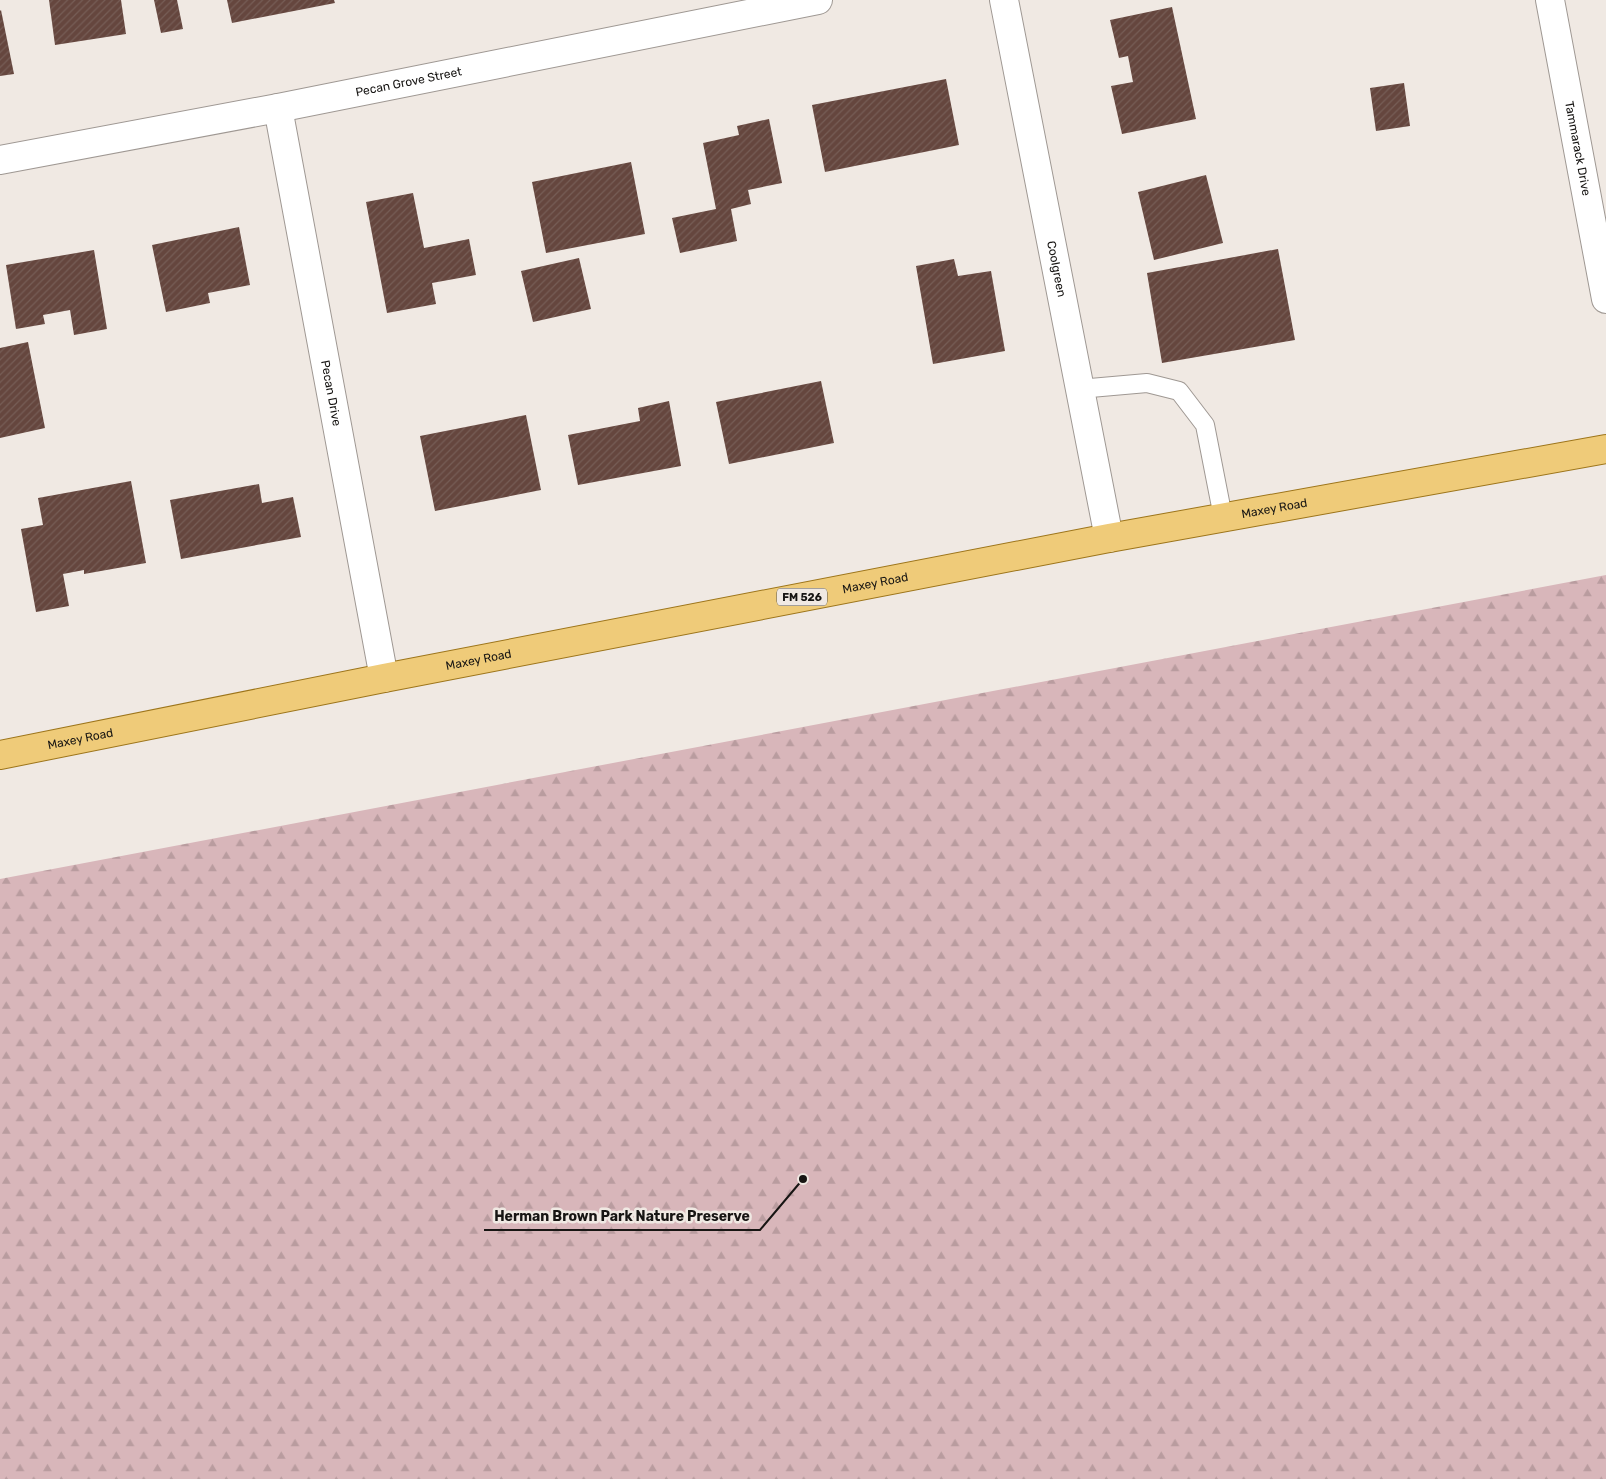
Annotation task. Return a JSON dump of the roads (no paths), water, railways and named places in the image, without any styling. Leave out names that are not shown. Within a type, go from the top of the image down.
[{"type":"main road","name":"Maxey Road","points":[[0,755],[384,678],[1109,538],[1606,449]]},
{"type":"street","name":"Pecan Grove Street","points":[[0,160],[278,108],[818,0]]},
{"type":"street","name":"Coolgreen","points":[[1004,0],[1109,538]]},
{"type":"street","name":"Tammarack Drive","points":[[1550,0],[1606,298]]},
{"type":"street","name":"Pecan Drive","points":[[278,108],[384,678]]},
{"type":"lane","points":[[1080,389],[1147,383],[1179,392],[1206,425],[1223,517]]},
{"type":"place","name":"Herman Brown Park Nature Preserve","points":[[803,1179]]}]
